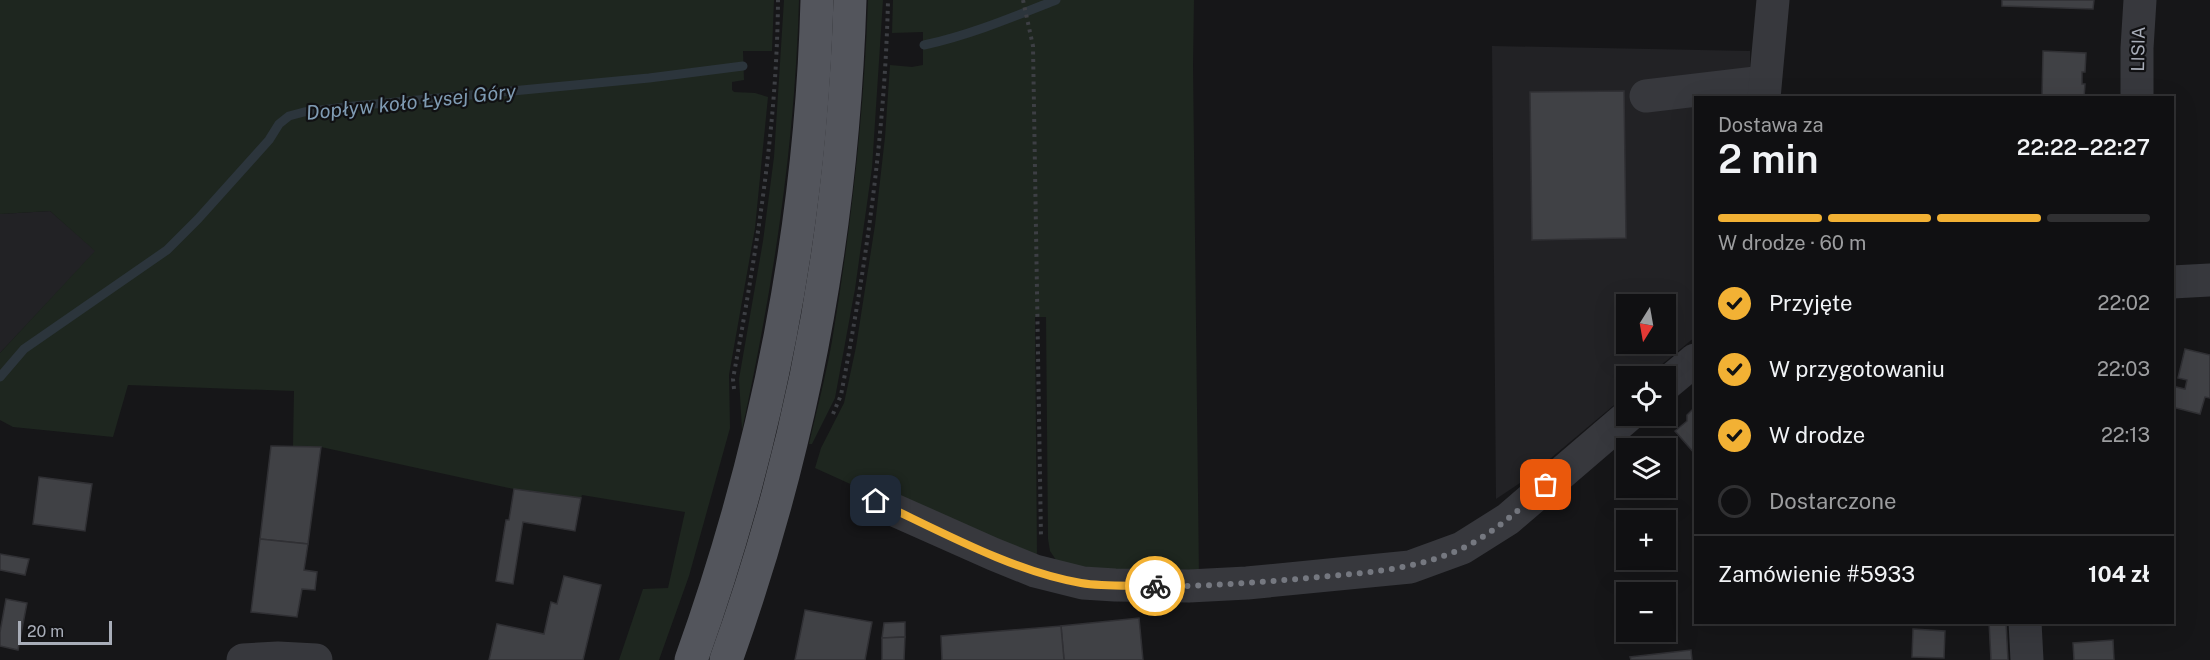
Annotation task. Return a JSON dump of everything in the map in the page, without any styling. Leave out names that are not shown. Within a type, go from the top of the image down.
[{"type":"main road","points":[[691,660],[730,543],[757,444],[778,346],[796,243],[808,143],[817,0]]},
{"type":"main road","points":[[726,660],[755,573],[780,484],[812,344],[838,178],[850,0]]},
{"type":"street","points":[[1646,96],[1764,90],[1773,0]]},
{"type":"street","name":"LISIA","points":[[2137,96],[2140,0]]},
{"type":"street","points":[[2174,282],[2210,280]]},
{"type":"street","points":[[1676,376],[1694,361]]},
{"type":"street","points":[[876,501],[993,554],[1041,573],[1083,583],[1189,586],[1357,574],[1419,565],[1462,548],[1501,524],[1616,426]]},
{"type":"street","points":[[2025,624],[2027,660]]},
{"type":"street","points":[[243,660],[289,658],[316,660]]},
{"type":"path","points":[[734,390],[733,379],[757,247],[766,176],[778,0]]},
{"type":"path","points":[[1023,1],[1033,46],[1036,137],[1041,573]]},
{"type":"shaded area","points":[[0,0],[774,0],[772,51],[743,51],[744,80],[732,82],[734,92],[755,93],[768,97],[755,228],[729,375],[730,428],[689,576],[659,660],[619,660],[643,589],[668,588],[685,512],[582,495],[581,498],[514,489],[321,447],[293,446],[294,391],[128,385],[113,437],[13,427],[0,420],[0,353],[95,251],[50,211],[0,214]]},
{"type":"shaded area","points":[[784,0],[799,0],[793,108],[773,270],[742,430],[739,379],[763,241],[774,157]]},
{"type":"shaded area","points":[[868,0],[883,0],[872,168],[855,289],[835,398],[812,444],[809,444],[830,354],[845,256],[860,129]]},
{"type":"shaded area","points":[[893,0],[1194,0],[1199,579],[1187,582],[1058,563],[1050,551],[1046,317],[1035,317],[1037,557],[974,540],[815,468],[821,448],[844,403],[856,347],[875,225],[890,65],[912,67],[923,65],[923,32],[892,33]]},
{"type":"shaded area","points":[[1492,46],[1750,51],[1750,96],[1694,96],[1694,338],[1676,353],[1676,294],[1616,294],[1616,354],[1675,354],[1660,366],[1616,366],[1616,403],[1526,479],[1496,499]]},
{"type":"shaded area","points":[[50,211],[96,251],[0,353],[0,214]]},
{"type":"building","points":[[2002,0],[2094,0],[2093,9],[2002,6]]},
{"type":"building","points":[[2043,51],[2086,53],[2085,72],[2082,72],[2082,84],[2085,84],[2084,96],[2042,96]]},
{"type":"building","points":[[1624,91],[1626,238],[1532,240],[1530,92]]},
{"type":"building","points":[[2185,349],[2210,355],[2210,398],[2205,397],[2200,414],[2174,408],[2174,386],[2185,389],[2187,380],[2178,378]]},
{"type":"building","points":[[1694,411],[1694,453],[1675,431],[1687,421],[1687,415]]},
{"type":"building","points":[[271,446],[321,447],[308,544],[260,539]]},
{"type":"building","points":[[39,477],[92,484],[85,531],[33,524]]},
{"type":"building","points":[[514,489],[581,498],[575,531],[523,522],[513,584],[496,581],[506,520],[509,520]]},
{"type":"building","points":[[260,539],[308,544],[304,570],[317,572],[315,590],[302,589],[297,617],[251,612]]},
{"type":"building","points":[[0,554],[29,559],[25,575],[0,570]]},
{"type":"building","points":[[564,576],[601,585],[583,660],[489,660],[497,624],[544,634],[551,602],[557,604]]},
{"type":"building","points":[[6,599],[27,603],[18,650],[0,646]]},
{"type":"building","points":[[805,610],[872,622],[865,660],[795,660]]},
{"type":"building","points":[[1139,618],[1143,660],[1064,660],[1061,626]]},
{"type":"building","points":[[905,622],[905,637],[882,638],[884,623]]},
{"type":"building","points":[[1989,624],[2006,624],[2008,660],[1991,660]]},
{"type":"building","points":[[1061,626],[1064,660],[942,660],[941,636]]},
{"type":"building","points":[[1913,629],[1945,631],[1944,658],[1912,657]]},
{"type":"building","points":[[905,637],[904,660],[882,660],[882,638]]},
{"type":"building","points":[[2113,640],[2114,660],[2074,660],[2073,643]]},
{"type":"building","points":[[1691,650],[1692,660],[1631,660],[1630,657]]},
{"type":"waterway","name":"Dopływ koło Łysej Góry","points":[[924,45],[975,31],[1056,0]]},
{"type":"waterway","name":"Dopływ koło Łysej Góry","points":[[0,377],[24,349],[167,250],[198,219],[269,140],[279,124],[289,116],[354,106],[649,78],[743,66]]},
{"type":"way so far","points":[[1155,586],[1247,583],[1357,574],[1419,565],[1454,552],[1490,532],[1546,485]]},
{"type":"route","points":[[876,501],[993,554],[1051,576],[1083,583],[1155,586]]}]
